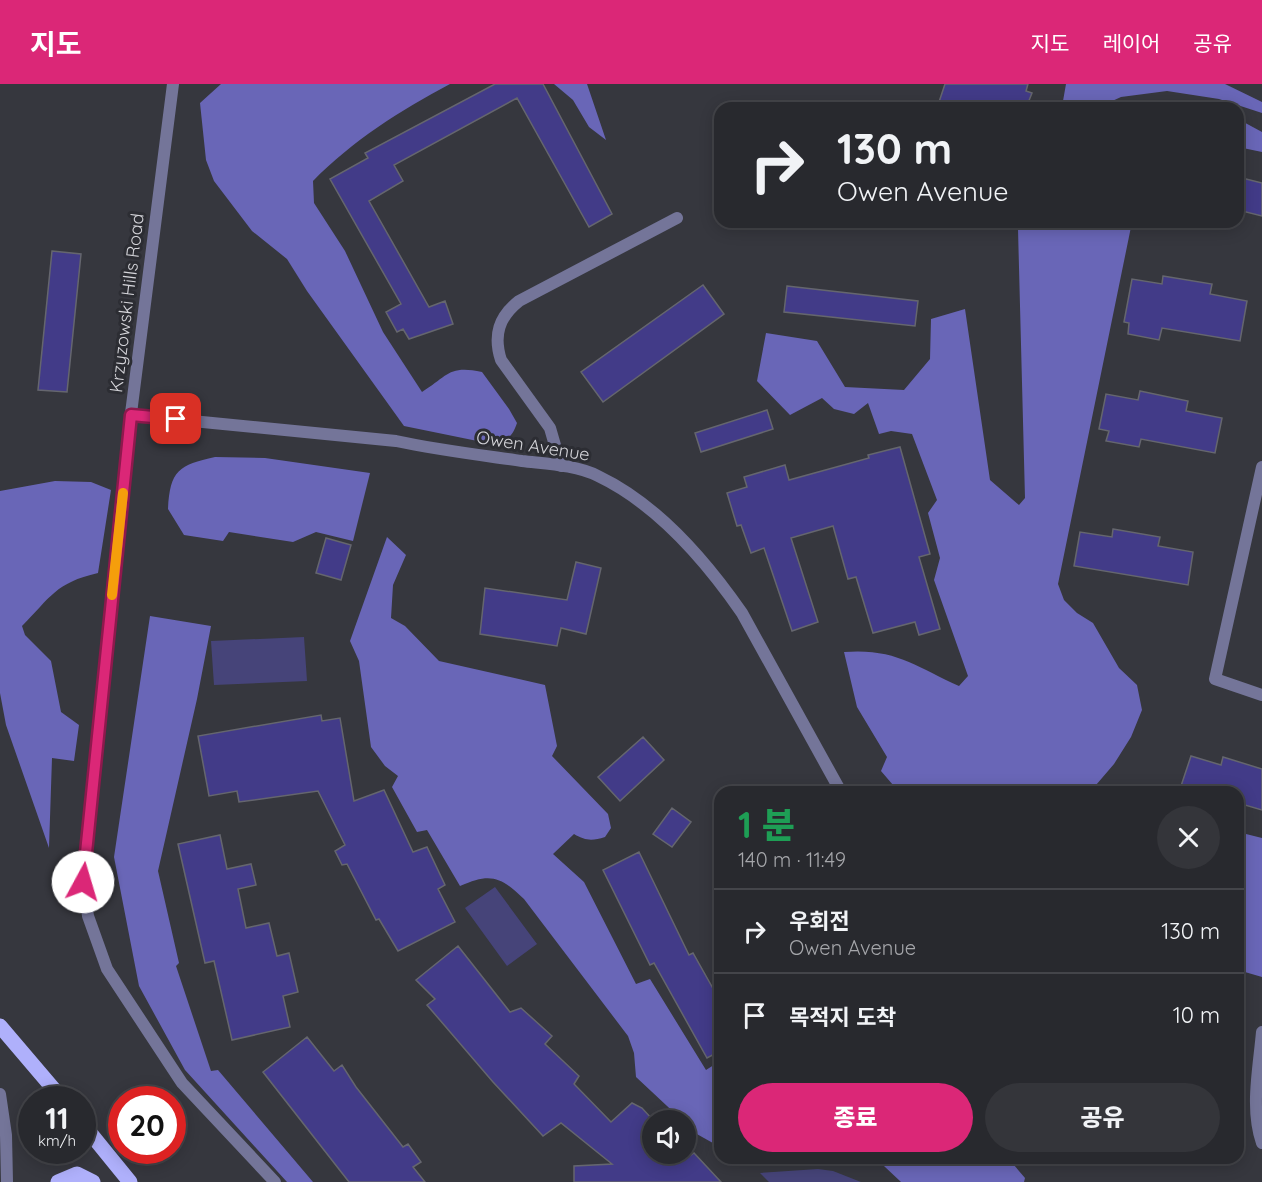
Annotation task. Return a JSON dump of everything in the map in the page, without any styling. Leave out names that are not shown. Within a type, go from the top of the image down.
[{"type":"main road","points":[[0,1026],[51,1086]]},
{"type":"main road","points":[[96,1140],[130,1182]]},
{"type":"main road","points":[[58,1182],[77,1174],[93,1182]]},
{"type":"street","name":"Krzyzowski Hills Road","points":[[172,84],[131,415],[83,882],[88,916],[107,969],[182,1083],[275,1182]]},
{"type":"street","points":[[561,466],[550,428],[501,360],[497,350],[498,326],[502,318],[519,301],[676,218]]},
{"type":"street","name":"Owen Avenue","points":[[131,415],[396,441],[438,451],[561,466],[597,475],[632,497],[687,542],[725,589],[742,613],[838,786]]},
{"type":"street","points":[[1262,467],[1215,679],[1262,695]]},
{"type":"street","points":[[1262,1034],[1256,1099],[1258,1132],[1262,1143]]},
{"type":"street","points":[[0,1094],[6,1135],[7,1182]]},
{"type":"shaded area","points":[[221,84],[450,84],[413,104],[378,127],[328,166],[313,181],[314,203],[345,251],[383,332],[422,392],[455,371],[482,372],[517,423],[507,439],[497,445],[404,426],[307,291],[287,259],[252,231],[214,181],[206,160],[200,103]]},
{"type":"shaded area","points":[[554,84],[587,84],[606,140],[589,127],[573,100]]},
{"type":"shaded area","points":[[1066,84],[1225,84],[1262,102],[1262,113],[1244,107],[1244,102],[1228,102],[1167,91],[1121,97],[1110,102],[1054,102],[1063,101]]},
{"type":"shaded area","points":[[1244,122],[1262,132],[1262,152],[1244,148]]},
{"type":"shaded area","points":[[1131,228],[1058,584],[1064,600],[1077,613],[1093,623],[1119,668],[1137,685],[1142,710],[1131,737],[1114,764],[1095,786],[894,786],[881,771],[887,757],[857,707],[844,652],[862,651],[891,656],[917,665],[959,686],[968,676],[934,580],[940,558],[928,513],[937,500],[912,434],[891,431],[879,434],[868,403],[854,414],[834,409],[822,398],[790,415],[757,381],[766,333],[817,341],[845,387],[904,390],[930,359],[931,319],[965,309],[990,480],[1019,505],[1025,498],[1018,229]]},
{"type":"shaded area","points":[[215,457],[265,458],[370,473],[353,541],[316,532],[293,542],[229,532],[223,541],[184,535],[168,509],[174,478],[185,467]]},
{"type":"shaded area","points":[[55,481],[91,482],[111,490],[98,573],[72,581],[55,592],[22,626],[25,635],[51,661],[61,712],[79,725],[74,761],[52,758],[49,848],[6,725],[0,693],[0,491]]},
{"type":"shaded area","points":[[387,537],[406,555],[393,585],[391,618],[405,626],[439,661],[545,685],[557,746],[552,756],[608,814],[611,828],[605,837],[596,839],[589,840],[574,834],[553,854],[584,882],[636,984],[650,979],[706,1070],[714,1065],[714,1144],[696,1134],[696,1110],[671,1110],[636,1077],[634,1053],[628,1036],[524,899],[509,886],[495,879],[480,879],[460,886],[427,830],[417,832],[392,787],[398,776],[385,766],[371,747],[359,661],[350,641]]},
{"type":"shaded area","points":[[150,616],[211,626],[158,871],[179,963],[176,966],[211,1071],[218,1070],[313,1182],[287,1182],[185,1070],[139,986],[114,857]]},
{"type":"shaded area","points":[[304,637],[307,681],[214,685],[211,641]]},
{"type":"shaded area","points":[[1244,834],[1262,838],[1262,977],[1244,972]]},
{"type":"shaded area","points":[[495,887],[537,944],[507,966],[465,908]]},
{"type":"shaded area","points":[[878,1164],[1013,1164],[1025,1178],[1024,1182],[901,1182],[884,1166]]},
{"type":"shaded area","points":[[818,1169],[833,1171],[861,1182],[769,1182],[760,1173]]},
{"type":"building","points":[[495,84],[543,84],[612,214],[589,227],[517,98],[394,165],[403,181],[369,201],[429,307],[445,301],[453,324],[409,339],[403,329],[397,332],[386,312],[401,304],[330,179],[368,158],[365,153]]},
{"type":"building","points":[[945,84],[1028,84],[1026,91],[1032,93],[1028,102],[939,102]]},
{"type":"building","points":[[1244,178],[1262,183],[1262,216],[1244,212]]},
{"type":"building","points":[[52,251],[81,254],[67,392],[38,390]]},
{"type":"building","points":[[1163,276],[1212,284],[1210,294],[1247,301],[1240,341],[1162,328],[1159,340],[1128,334],[1129,323],[1124,322],[1132,279],[1162,284]]},
{"type":"building","points":[[703,285],[724,314],[603,402],[581,372]]},
{"type":"building","points":[[787,286],[918,301],[915,326],[784,312]]},
{"type":"building","points":[[1140,391],[1188,401],[1186,411],[1222,418],[1215,453],[1141,439],[1139,447],[1106,441],[1109,431],[1099,429],[1106,394],[1138,400]]},
{"type":"building","points":[[767,410],[773,429],[701,452],[695,433]]},
{"type":"building","points":[[900,447],[930,554],[919,557],[940,629],[919,635],[915,622],[873,633],[856,577],[848,579],[833,526],[791,538],[818,622],[792,631],[764,548],[751,553],[741,525],[737,526],[727,493],[747,487],[744,477],[785,465],[789,480]]},
{"type":"building","points":[[1113,529],[1160,537],[1158,546],[1193,552],[1188,585],[1074,566],[1080,532],[1112,537]]},
{"type":"building","points":[[326,538],[351,545],[341,580],[316,573]]},
{"type":"building","points":[[576,562],[601,568],[586,634],[561,628],[557,646],[480,634],[485,588],[567,600]]},
{"type":"building","points":[[321,715],[322,721],[340,718],[354,801],[384,790],[413,852],[427,847],[445,885],[438,889],[455,922],[398,951],[379,919],[376,920],[347,864],[342,865],[335,851],[345,845],[318,791],[239,802],[237,791],[209,796],[198,736]]},
{"type":"building","points":[[643,737],[664,760],[620,801],[598,777]]},
{"type":"building","points":[[1191,756],[1221,765],[1223,757],[1262,769],[1262,810],[1244,805],[1244,786],[1181,786]]},
{"type":"building","points":[[672,808],[691,822],[672,847],[653,834]]},
{"type":"building","points":[[220,835],[227,869],[251,864],[256,885],[238,889],[246,928],[269,923],[277,956],[289,953],[298,992],[283,996],[290,1027],[232,1040],[214,961],[205,963],[178,844]]},
{"type":"building","points":[[639,852],[689,955],[693,953],[714,990],[714,1054],[707,1058],[654,963],[650,965],[603,870]]},
{"type":"building","points":[[458,946],[510,1012],[521,1008],[552,1036],[545,1044],[579,1076],[574,1084],[611,1122],[632,1103],[644,1110],[642,1110],[642,1164],[696,1164],[696,1155],[721,1182],[574,1182],[574,1166],[612,1164],[561,1123],[543,1136],[427,1005],[435,999],[416,980]]},
{"type":"building","points":[[307,1037],[334,1071],[342,1065],[356,1087],[403,1147],[408,1144],[421,1162],[413,1167],[425,1182],[349,1182],[263,1072]]},
{"type":"slow traffic","points":[[112,595],[123,493]]},
{"type":"route","points":[[83,882],[131,415],[176,419]]}]
